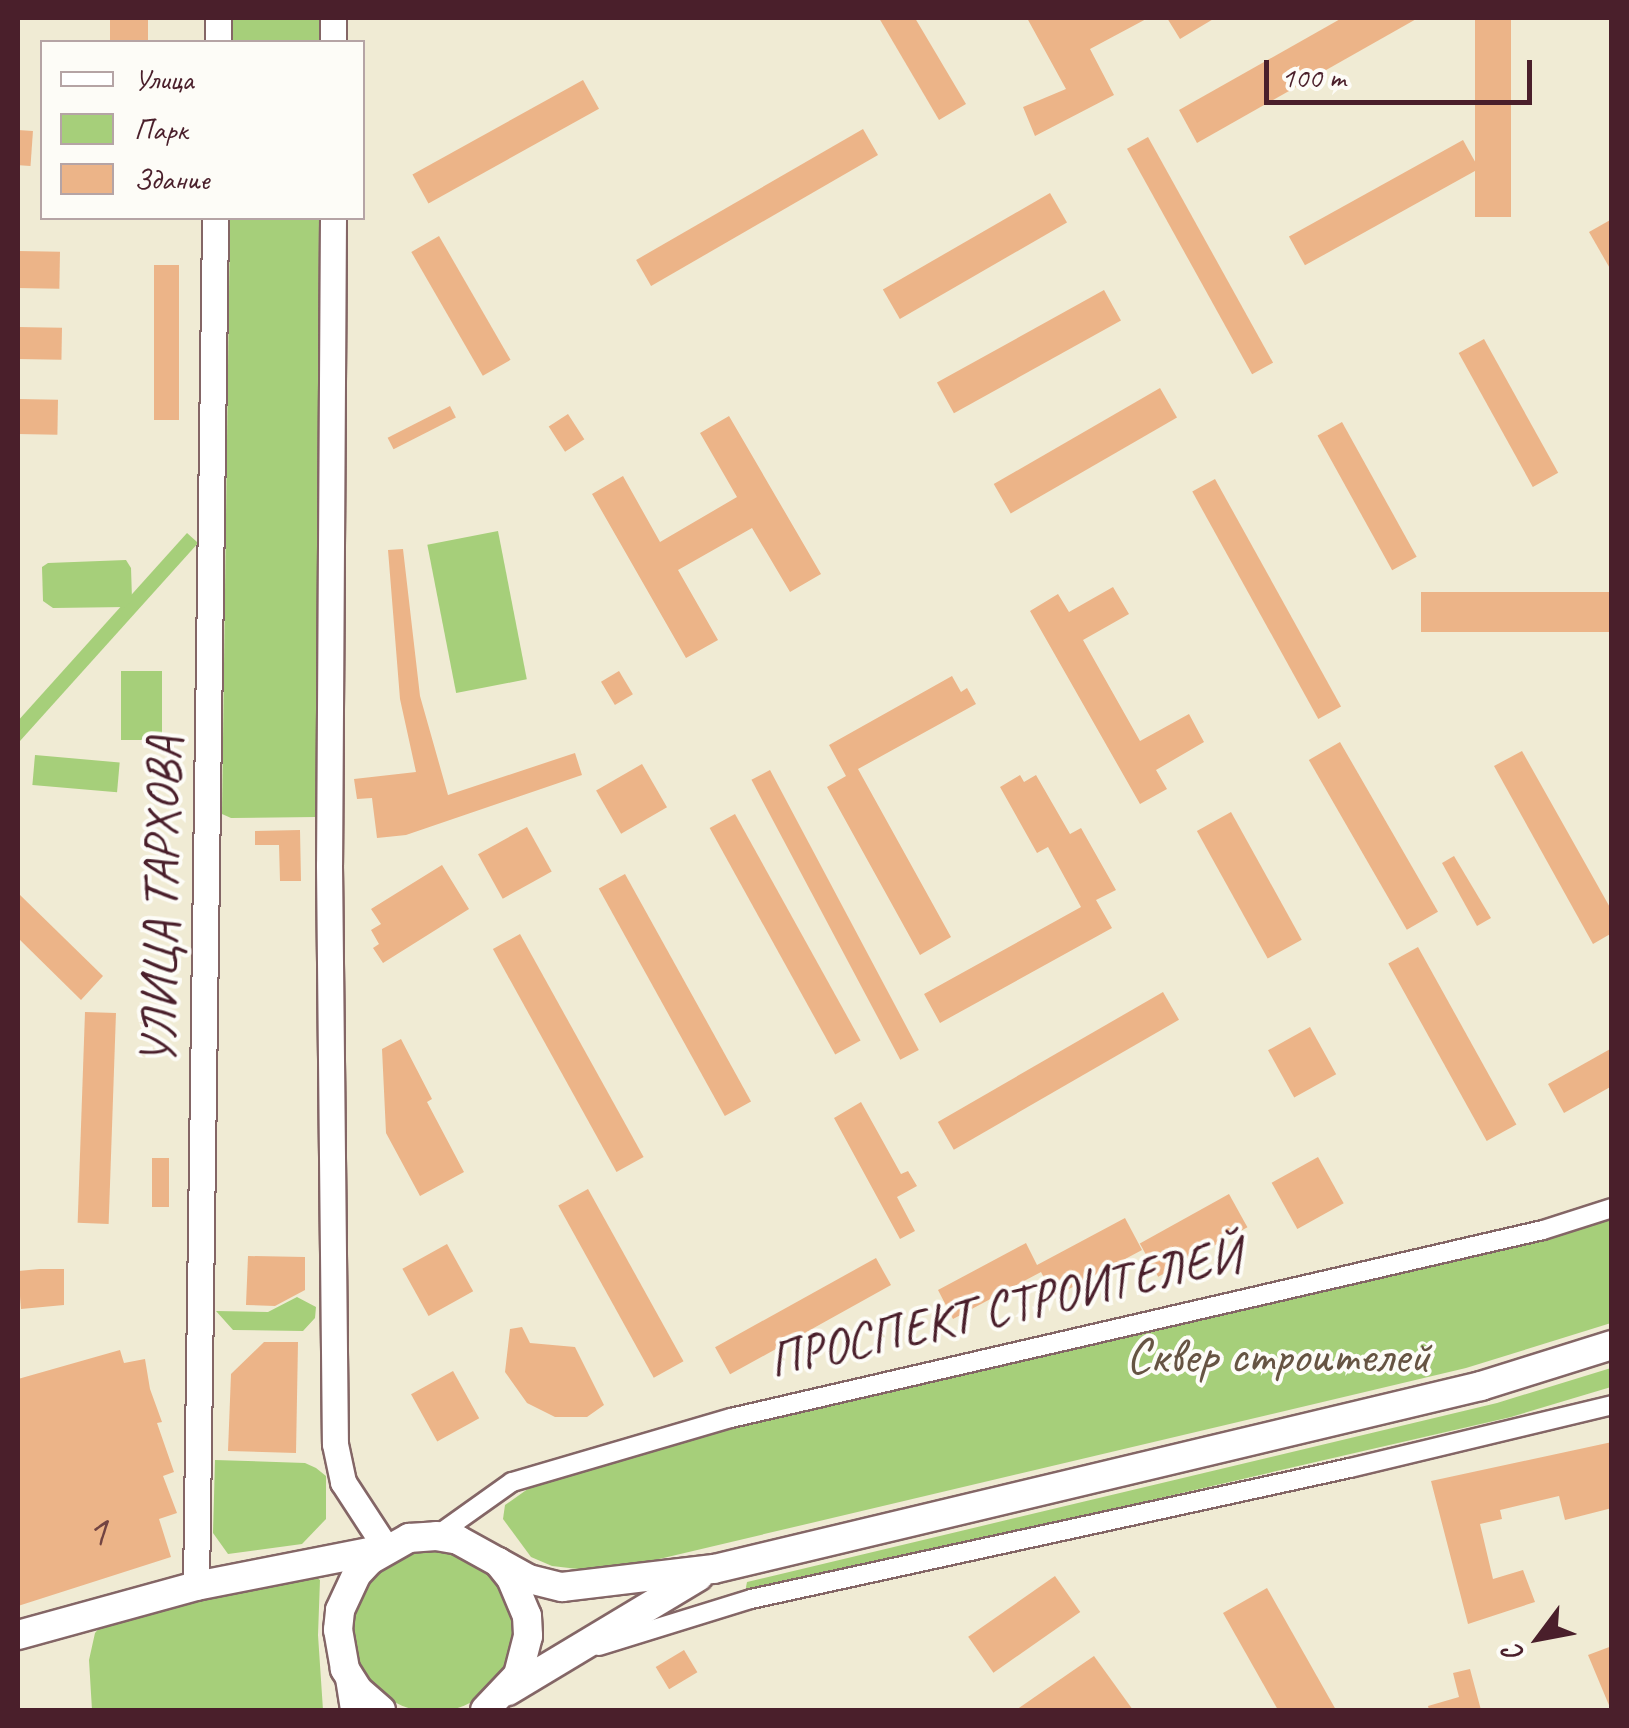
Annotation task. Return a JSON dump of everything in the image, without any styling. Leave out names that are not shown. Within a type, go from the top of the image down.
[{"type":"main road","name":"УЛИЦА ТАРХОВА","points":[[196,1586],[215,220]]},
{"type":"main road","points":[[333,220],[329,885],[335,1444],[343,1482],[386,1548]]},
{"type":"main road","points":[[18,1634],[196,1586],[386,1548],[410,1538],[436,1536],[458,1540],[529,1578],[562,1587],[714,1569],[1481,1386],[1612,1345]]},
{"type":"main road","points":[[381,1710],[358,1690],[345,1669],[338,1630],[340,1610],[356,1574],[386,1548]]},
{"type":"main road","points":[[496,1701],[521,1666],[528,1636],[521,1596],[498,1562]]},
{"type":"main road","points":[[496,1701],[630,1614],[714,1569]]},
{"type":"street","name":"ПРОСПЕКТ СТРОИТЕЛЕЙ","points":[[436,1536],[512,1482],[713,1423],[1010,1355],[1159,1316],[1543,1230],[1612,1208]]},
{"type":"street","points":[[565,1656],[751,1599],[1350,1468],[1612,1405]]},
{"type":"street","points":[[345,1669],[352,1710]]},
{"type":"green space","points":[[233,18],[320,18],[320,40],[233,40]]},
{"type":"green space","points":[[230,220],[319,220],[316,817],[231,818],[222,814]]},
{"type":"green space","points":[[498,531],[527,679],[456,693],[427,545]]},
{"type":"green space","points":[[187,533],[198,543],[18,743],[18,721]]},
{"type":"green space","points":[[126,560],[131,568],[132,600],[126,607],[53,608],[43,601],[42,567],[48,563]]},
{"type":"green space","points":[[121,671],[162,671],[162,740],[121,740]]},
{"type":"green space","points":[[35,755],[120,762],[117,792],[32,785]]},
{"type":"green space","name":"Cквер cтроителей","points":[[1611,1218],[1611,1323],[1466,1368],[604,1572],[552,1566],[531,1557],[503,1519],[505,1505],[532,1486],[735,1428]]},
{"type":"green space","points":[[297,1297],[316,1307],[315,1318],[303,1331],[233,1330],[216,1311],[268,1312]]},
{"type":"green space","points":[[1611,1368],[1611,1387],[1511,1417],[748,1593],[746,1587],[747,1582],[1497,1403]]},
{"type":"green space","points":[[215,1460],[305,1463],[316,1468],[326,1476],[326,1519],[302,1544],[228,1554],[213,1533]]},
{"type":"green space","points":[[433,1550],[464,1556],[490,1574],[508,1600],[514,1631],[508,1662],[490,1688],[464,1706],[433,1712],[402,1706],[376,1688],[358,1662],[352,1631],[358,1600],[376,1574],[402,1556]]},
{"type":"green space","points":[[310,1573],[320,1580],[318,1635],[323,1710],[92,1710],[89,1660],[95,1633],[105,1621]]},
{"type":"building","points":[[110,18],[148,18],[148,40],[110,40]]},
{"type":"building","points":[[879,18],[915,18],[966,104],[939,120]]},
{"type":"building","points":[[1027,18],[1148,18],[1090,49],[1114,95],[1035,136],[1023,107],[1066,89]]},
{"type":"building","points":[[1167,18],[1215,18],[1180,39]]},
{"type":"building","points":[[1342,18],[1418,18],[1197,143],[1179,110]]},
{"type":"building","points":[[1475,18],[1511,18],[1511,217],[1475,217]]},
{"type":"building","points":[[583,80],[599,109],[428,203],[412,175]]},
{"type":"building","points":[[863,129],[878,155],[651,286],[636,260]]},
{"type":"building","points":[[18,130],[33,131],[31,166],[18,165]]},
{"type":"building","points":[[1148,137],[1273,363],[1252,374],[1127,149]]},
{"type":"building","points":[[1463,140],[1479,169],[1305,265],[1289,236]]},
{"type":"building","points":[[1050,193],[1067,222],[900,319],[883,290]]},
{"type":"building","points":[[1612,219],[1612,272],[1589,232]]},
{"type":"building","points":[[439,236],[510,360],[483,376],[411,252]]},
{"type":"building","points":[[18,251],[60,252],[59,289],[18,288]]},
{"type":"building","points":[[154,265],[179,265],[179,420],[154,420]]},
{"type":"building","points":[[1104,290],[1121,321],[954,413],[937,383]]},
{"type":"building","points":[[18,327],[62,328],[61,360],[18,359]]},
{"type":"building","points":[[1484,339],[1558,473],[1533,487],[1459,353]]},
{"type":"building","points":[[1160,388],[1177,417],[1011,513],[994,484]]},
{"type":"building","points":[[18,399],[58,400],[57,435],[18,434]]},
{"type":"building","points":[[450,406],[456,418],[394,449],[388,438]]},
{"type":"building","points":[[568,414],[584,439],[565,452],[549,427]]},
{"type":"building","points":[[729,416],[821,574],[790,592],[752,528],[678,570],[718,640],[686,658],[592,494],[623,476],[660,542],[737,497],[700,433]]},
{"type":"building","points":[[1342,422],[1417,557],[1392,570],[1318,436]]},
{"type":"building","points":[[1215,479],[1341,706],[1318,719],[1192,492]]},
{"type":"building","points":[[403,549],[420,696],[448,795],[575,753],[582,775],[406,835],[377,838],[372,798],[357,799],[354,779],[416,772],[400,699],[388,550]]},
{"type":"building","points":[[1113,587],[1129,614],[1083,640],[1140,741],[1189,714],[1204,742],[1156,770],[1167,789],[1140,804],[1030,611],[1058,594],[1069,612]]},
{"type":"building","points":[[1421,592],[1612,592],[1612,632],[1421,632]]},
{"type":"building","points":[[619,671],[633,694],[615,705],[601,682]]},
{"type":"building","points":[[952,676],[961,692],[967,688],[976,704],[858,769],[951,937],[920,955],[827,787],[846,776],[829,745]]},
{"type":"building","points":[[1340,742],[1438,912],[1407,930],[1309,760]]},
{"type":"building","points":[[1522,751],[1612,911],[1612,933],[1593,944],[1494,766]]},
{"type":"building","points":[[642,764],[667,807],[621,834],[596,790]]},
{"type":"building","points":[[770,770],[919,1050],[900,1060],[751,780]]},
{"type":"building","points":[[1020,775],[1024,782],[1036,775],[1070,834],[1081,828],[1116,890],[1096,900],[1112,928],[940,1023],[924,994],[1081,907],[1048,847],[1037,853],[1000,787]]},
{"type":"building","points":[[1231,812],[1302,940],[1268,959],[1197,831]]},
{"type":"building","points":[[735,814],[861,1041],[835,1055],[710,828]]},
{"type":"building","points":[[527,827],[552,872],[503,899],[478,854]]},
{"type":"building","points":[[300,830],[301,881],[280,881],[279,845],[255,845],[255,831]]},
{"type":"building","points":[[1454,856],[1491,918],[1477,926],[1442,863]]},
{"type":"building","points":[[442,865],[469,909],[383,963],[373,948],[379,944],[371,930],[381,924],[371,909]]},
{"type":"building","points":[[625,874],[751,1101],[725,1116],[599,889]]},
{"type":"building","points":[[18,893],[103,976],[81,1000],[18,938]]},
{"type":"building","points":[[520,934],[644,1157],[617,1172],[493,949]]},
{"type":"building","points":[[1418,947],[1516,1125],[1487,1141],[1388,963]]},
{"type":"building","points":[[1163,992],[1179,1020],[954,1150],[938,1122]]},
{"type":"building","points":[[85,1012],[116,1013],[109,1224],[78,1223]]},
{"type":"building","points":[[1310,1027],[1336,1074],[1294,1098],[1268,1050]]},
{"type":"building","points":[[401,1039],[432,1099],[427,1102],[464,1172],[420,1196],[386,1133],[382,1049]]},
{"type":"building","points":[[1612,1048],[1612,1086],[1564,1113],[1548,1084]]},
{"type":"building","points":[[861,1102],[901,1174],[908,1171],[917,1186],[897,1197],[915,1231],[900,1239],[834,1118]]},
{"type":"building","points":[[1318,1157],[1344,1203],[1297,1229],[1272,1183]]},
{"type":"building","points":[[152,1158],[169,1158],[169,1207],[152,1207]]},
{"type":"building","points":[[588,1189],[684,1361],[654,1378],[558,1205]]},
{"type":"building","points":[[1229,1194],[1247,1227],[1158,1277],[1140,1243]]},
{"type":"building","points":[[1125,1218],[1142,1250],[1054,1297],[1041,1272],[953,1319],[938,1290],[1026,1243],[1037,1265]]},
{"type":"building","points":[[447,1244],[473,1291],[429,1316],[402,1269]]},
{"type":"building","points":[[248,1256],[305,1257],[305,1290],[275,1306],[246,1305]]},
{"type":"building","points":[[876,1258],[891,1285],[730,1374],[715,1347]]},
{"type":"building","points":[[64,1269],[64,1305],[21,1309],[18,1271]]},
{"type":"building","points":[[522,1327],[530,1343],[575,1347],[604,1405],[587,1417],[555,1417],[527,1403],[505,1372],[510,1329]]},
{"type":"building","points":[[264,1342],[298,1342],[296,1453],[228,1451],[231,1374]]},
{"type":"building","points":[[120,1350],[124,1363],[145,1359],[162,1422],[157,1423],[174,1472],[163,1476],[177,1513],[159,1519],[171,1557],[18,1606],[18,1379]]},
{"type":"building","points":[[453,1371],[479,1418],[437,1442],[411,1394]]},
{"type":"building","points":[[1612,1442],[1612,1508],[1565,1520],[1559,1496],[1500,1510],[1502,1519],[1480,1524],[1493,1579],[1523,1570],[1535,1602],[1468,1624],[1431,1481]]},
{"type":"building","points":[[1055,1576],[1080,1612],[993,1673],[968,1637]]},
{"type":"building","points":[[1267,1588],[1336,1710],[1278,1710],[1223,1613]]},
{"type":"building","points":[[1612,1646],[1612,1710],[1611,1710],[1588,1655]]},
{"type":"building","points":[[684,1650],[697,1672],[669,1689],[656,1667]]},
{"type":"building","points":[[1094,1656],[1133,1710],[1016,1710]]},
{"type":"building","points":[[1470,1669],[1481,1710],[1429,1710],[1428,1706],[1459,1697],[1453,1673]]}]
